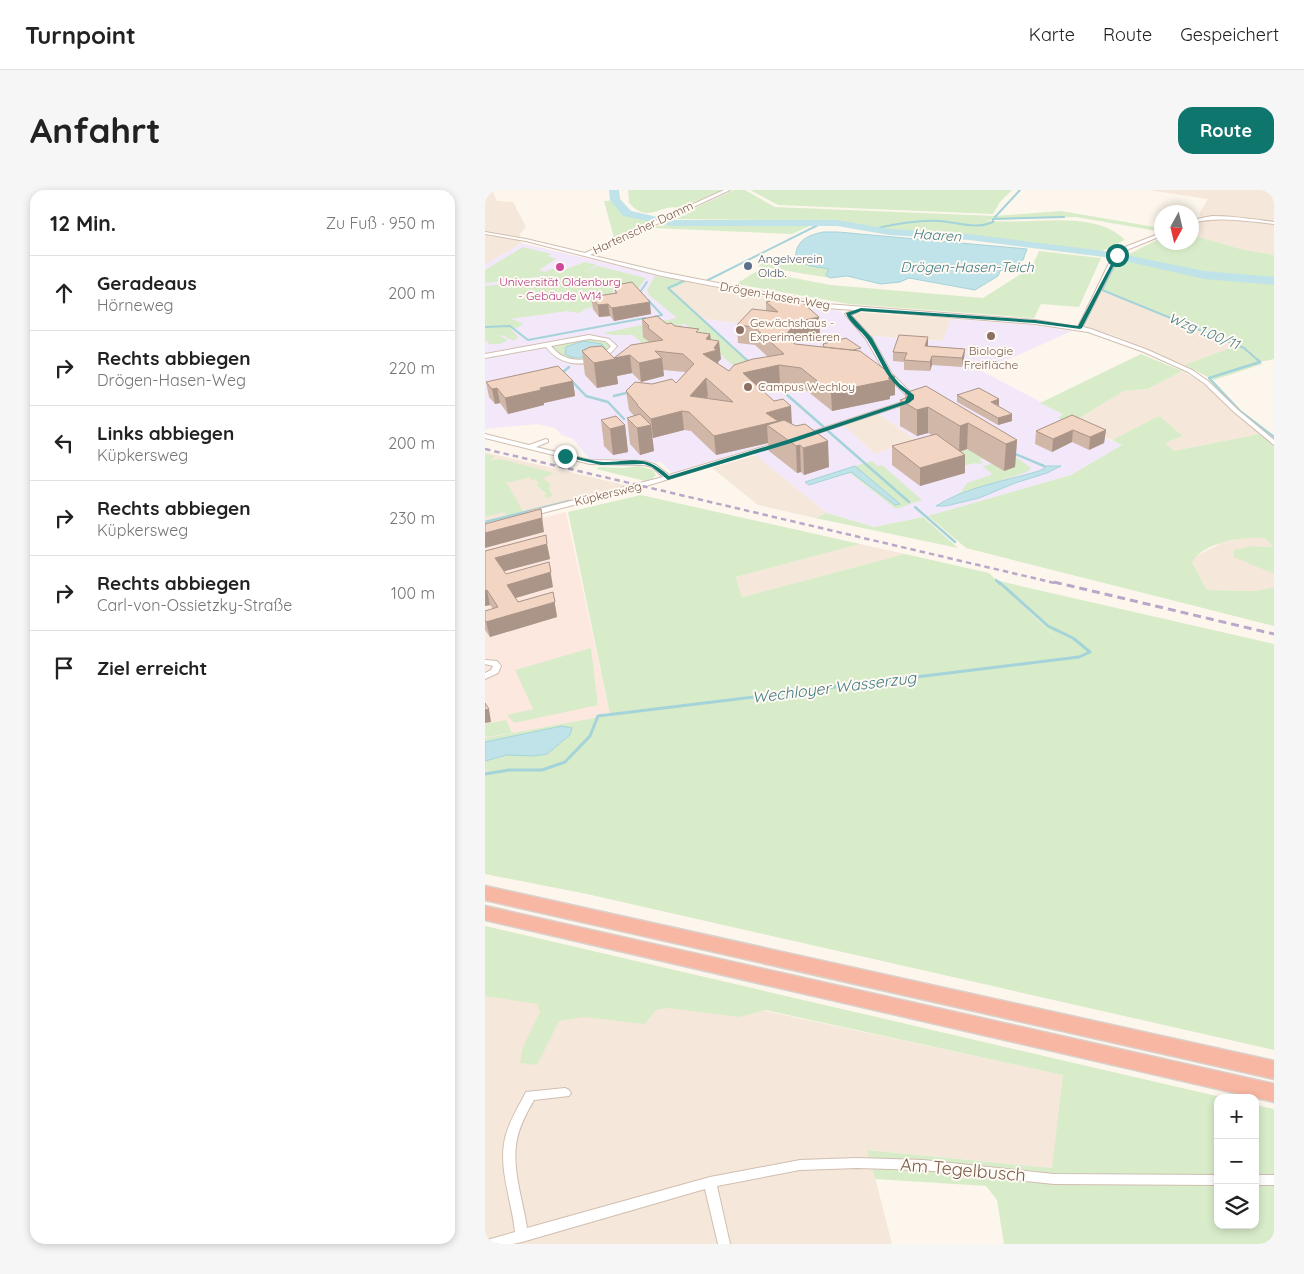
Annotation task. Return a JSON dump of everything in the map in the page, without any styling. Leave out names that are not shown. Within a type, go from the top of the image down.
[{"type":"highway","points":[[486,898],[1274,1070]]},
{"type":"highway","points":[[486,898],[1274,1093]]},
{"type":"street","name":"Hartenscher Damm","points":[[585,255],[728,190]]},
{"type":"street","points":[[1199,220],[1218,217],[1274,223]]},
{"type":"street","name":"Drögen-Hasen-Weg","points":[[485,233],[526,240],[663,274],[811,304],[842,308],[1035,322],[1080,328],[1146,351],[1190,371],[1206,382],[1236,412],[1274,443]]},
{"type":"street","points":[[1080,328],[1115,256],[1127,248],[1154,237]]},
{"type":"street","points":[[798,438],[907,402],[912,397],[889,375],[869,338],[842,308]]},
{"type":"street","points":[[848,314],[861,309]]},
{"type":"street","points":[[485,356],[547,344],[597,337],[607,340],[614,346],[610,353],[604,356],[574,360],[557,355],[547,344]]},
{"type":"street","points":[[485,436],[590,462],[645,463],[654,466],[668,478]]},
{"type":"street","points":[[529,447],[546,441]]},
{"type":"street","name":"Küpkersweg","points":[[519,517],[668,478],[789,441]]},
{"type":"street","points":[[485,662],[494,662],[497,666],[495,671],[485,676]]},
{"type":"street","points":[[522,1236],[521,1218],[511,1170],[510,1145],[530,1095],[565,1093]]},
{"type":"street","name":"Am Tegelbusch","points":[[492,1244],[710,1182],[800,1165],[857,1163],[923,1165],[1053,1178],[1214,1180]]},
{"type":"street","points":[[1259,1180],[1274,1180]]},
{"type":"street","points":[[710,1182],[724,1244]]},
{"type":"shaded area","points":[[485,190],[492,190],[497,201],[513,202],[526,227],[520,234],[521,243],[485,265]]},
{"type":"shaded area","points":[[1148,190],[1274,190],[1274,255],[1241,249],[1199,237],[1199,222],[1203,220],[1199,214],[1208,199]]},
{"type":"shaded area","name":"Campus Wechloy","points":[[521,243],[687,282],[671,289],[704,319],[749,325],[803,306],[840,311],[866,337],[942,341],[951,319],[1033,325],[1072,331],[982,371],[1063,414],[1059,418],[1122,445],[1071,475],[928,516],[874,527],[827,513],[749,450],[672,473],[661,462],[591,461],[573,439],[562,435],[555,428],[537,424],[485,429],[485,265]],"holes":[[[877,413],[915,439],[875,454],[844,426]]]},
{"type":"shaded area","points":[[687,282],[780,301],[749,325],[704,319],[671,289]]},
{"type":"shaded area","points":[[1101,291],[1239,346],[1184,365],[1112,335],[1085,328]]},
{"type":"shaded area","points":[[854,313],[951,319],[943,341],[872,336],[855,318]]},
{"type":"shaded area","points":[[1182,371],[1203,382],[1259,434],[1174,451],[1165,443],[1183,436],[1159,417],[1112,440],[1071,423],[1124,391],[1148,389]]},
{"type":"shaded area","points":[[877,413],[916,440],[875,454],[844,426]]},
{"type":"shaded area","points":[[485,452],[629,486],[485,522]]},
{"type":"shaded area","points":[[756,455],[827,513],[815,518],[758,505],[712,468]]},
{"type":"shaded area","points":[[566,512],[610,715],[485,738],[485,533]]},
{"type":"shaded area","points":[[1245,537],[1266,538],[1273,547],[1252,546],[1234,556],[1274,574],[1274,587],[1256,591],[1207,590],[1192,562],[1195,557],[1221,543]]},
{"type":"shaded area","points":[[860,544],[905,554],[742,597],[736,577]]},
{"type":"shaded area","points":[[485,951],[1064,1075],[1053,1168],[868,1150],[892,1244],[485,1244]]},
{"type":"green space","points":[[628,190],[723,190],[680,208],[666,208],[649,213],[636,209],[629,203]]},
{"type":"green space","points":[[734,190],[745,190],[775,207],[995,216],[1061,211],[1154,227],[1154,230],[1076,217],[985,220],[1001,222],[1077,221],[1095,224],[1111,230],[1125,240],[1100,252],[973,235],[893,230],[839,221],[671,219]]},
{"type":"green space","points":[[750,190],[1012,190],[1000,202],[993,214],[778,205]]},
{"type":"green space","points":[[615,200],[627,214],[652,220],[614,238],[604,201]]},
{"type":"green space","points":[[664,224],[814,224],[792,234],[651,228]]},
{"type":"green space","points":[[1199,237],[1241,249],[1274,255],[1274,279],[1204,272],[1125,256],[1154,242],[1154,250],[1199,250]]},
{"type":"green space","points":[[523,247],[551,254],[548,256],[556,259],[539,270],[544,272],[555,268],[564,270],[585,262],[597,265],[585,272],[598,266],[646,278],[637,290],[624,291],[598,278],[585,275],[601,280],[615,288],[605,301],[590,308],[579,310],[587,309],[578,313],[567,311],[510,319],[523,323],[519,327],[511,329],[518,337],[514,341],[506,336],[498,335],[508,340],[500,344],[488,344],[489,342],[485,341],[485,286],[547,279],[546,276],[485,283],[485,270]]},
{"type":"green space","points":[[1039,251],[1101,258],[1079,307],[1041,304],[1034,318],[849,304],[736,284],[757,271],[831,285],[983,298],[1032,267]]},
{"type":"green space","points":[[771,256],[830,269],[826,275],[830,278],[758,266]]},
{"type":"green space","points":[[1119,259],[1216,279],[1274,283],[1274,359],[1260,362],[1262,364],[1214,380],[1184,365],[1239,345],[1103,290]]},
{"type":"green space","points":[[655,276],[687,282],[671,289],[760,371],[743,374],[684,323],[673,334],[644,337],[651,344],[645,346],[633,335],[603,333],[677,318],[649,295],[647,290]]},
{"type":"green space","points":[[589,337],[612,343],[612,350],[584,360],[571,360],[556,352],[547,344]]},
{"type":"green space","points":[[1141,354],[1182,371],[1148,389],[1124,391],[1071,423],[1058,418],[1063,414],[1040,403]]},
{"type":"green space","points":[[918,398],[1015,456],[1031,468],[1027,472],[953,496],[961,492],[967,483],[991,475],[982,466],[992,464],[983,459],[979,460],[983,463],[957,467],[941,447]]},
{"type":"green space","points":[[1159,416],[1183,436],[1165,443],[1174,451],[1259,434],[1274,446],[1274,574],[1234,557],[1234,550],[1252,546],[1273,547],[1265,538],[1246,538],[1215,545],[1206,549],[1192,562],[1207,590],[1256,591],[1274,587],[1274,626],[966,548],[928,516],[1071,475],[1122,445],[1112,440]]},
{"type":"green space","points":[[485,454],[494,456],[491,461],[500,459],[554,473],[543,478],[551,485],[549,489],[553,496],[546,498],[544,495],[547,494],[536,485],[539,484],[535,479],[532,480],[530,477],[506,482],[523,511],[507,516],[504,512],[485,517]]},
{"type":"green space","points":[[872,461],[877,466],[882,465],[922,500],[896,509],[850,473],[844,474],[839,471]]},
{"type":"green space","points":[[639,466],[653,470],[656,475],[652,479],[645,481],[596,469],[599,467],[623,468]]},
{"type":"green space","points":[[641,495],[860,544],[736,577],[742,597],[905,554],[989,573],[1071,652],[999,581],[1274,644],[1274,1050],[587,894],[485,874],[485,761],[507,755],[534,756],[547,754],[570,735],[572,728],[562,726],[485,742],[485,738],[610,715],[568,512]]},
{"type":"green space","points":[[827,513],[874,527],[923,517],[958,548],[815,518]]},
{"type":"green space","points":[[591,648],[598,705],[514,723],[507,715],[533,709],[515,670]]},
{"type":"green space","points":[[506,720],[512,733],[485,737],[485,724]]},
{"type":"green space","points":[[485,926],[1214,1095],[1214,1229],[1259,1229],[1259,1106],[1274,1109],[1274,1244],[1004,1244],[997,1200],[986,1186],[875,1179],[867,1150],[1052,1168],[1063,1075],[765,1010],[739,1017],[668,1008],[656,1010],[645,1024],[584,1017],[559,1021],[537,1065],[520,1063],[523,1047],[540,1012],[537,1004],[485,996]]},
{"type":"water","name":"Drögen-Hasen-Teich","points":[[823,232],[1027,249],[1023,260],[1000,271],[998,276],[975,290],[909,278],[900,282],[881,284],[847,276],[830,278],[826,275],[829,269],[811,266],[795,260],[797,248],[803,240],[811,235]]},
{"type":"water","points":[[583,341],[602,344],[606,349],[604,352],[585,358],[575,358],[565,354],[566,347]]},
{"type":"water","points":[[855,466],[900,504],[895,505],[851,472],[809,485],[805,482]]},
{"type":"water","points":[[1044,466],[1061,466],[979,498],[946,506],[936,506],[948,499],[986,485],[1039,471],[1045,468]]},
{"type":"water","points":[[562,726],[572,728],[570,735],[547,754],[534,756],[507,755],[485,761],[485,742]]},
{"type":"building","points":[[632,282],[650,302],[612,308],[608,304],[598,305],[591,297],[617,293],[615,290],[619,288],[616,285]]},
{"type":"building","points":[[795,296],[819,317],[796,322],[785,336],[795,344],[860,351],[895,377],[888,378],[890,380],[831,392],[801,368],[779,365],[743,373],[774,401],[783,399],[791,406],[766,413],[778,421],[714,436],[689,412],[682,411],[651,419],[626,391],[635,382],[652,384],[672,379],[676,383],[694,364],[683,354],[655,351],[662,358],[639,363],[630,355],[614,358],[631,345],[663,340],[648,328],[649,326],[642,319],[657,316],[667,324],[671,323],[675,326],[699,329],[696,332],[710,334],[706,339],[719,341],[714,348],[717,350],[703,354],[729,371],[734,365],[753,359],[784,354],[754,327],[737,325],[752,309],[778,312],[766,302]],"holes":[[[706,378],[733,402],[690,396]]]},
{"type":"building","points":[[899,335],[928,337],[925,346],[965,349],[962,358],[932,356],[930,362],[904,360],[907,353],[893,352]]},
{"type":"building","points":[[846,338],[861,348],[853,350],[824,347],[823,344]]},
{"type":"building","points":[[602,346],[615,359],[594,363],[582,351],[590,347]]},
{"type":"building","points":[[558,366],[573,381],[505,398],[497,388],[492,389],[486,382]]},
{"type":"building","points":[[926,386],[1017,440],[1006,444],[968,423],[960,426],[928,407],[917,410],[900,400],[911,396],[905,393]]},
{"type":"building","points":[[979,388],[999,399],[991,402],[1012,414],[998,418],[957,395]]},
{"type":"building","points":[[640,414],[651,425],[637,428],[627,418]]},
{"type":"building","points":[[1072,415],[1106,430],[1090,437],[1073,430],[1053,439],[1036,431]]},
{"type":"building","points":[[616,416],[625,425],[610,429],[601,420]]},
{"type":"building","points":[[784,420],[796,426],[805,424],[828,441],[803,448],[800,445],[796,446],[767,425]]},
{"type":"building","points":[[936,434],[965,455],[920,468],[892,446]]},
{"type":"building","points":[[541,509],[542,518],[485,533],[485,524]]},
{"type":"building","points":[[546,535],[547,544],[495,558],[506,574],[549,562],[551,572],[507,585],[518,602],[553,592],[555,602],[486,622],[485,611],[498,607],[487,590],[485,591],[485,551]]},
{"type":"waterway","name":"Haaren","points":[[614,190],[615,200],[627,214],[671,223],[837,223],[889,232],[969,237],[1112,255],[1204,275],[1274,281]]},
{"type":"waterway","points":[[995,217],[1020,190]]},
{"type":"waterway","points":[[873,229],[923,221],[980,225],[993,222],[993,219],[1064,217]]},
{"type":"waterway","name":"Wechloyer Wasserzug","points":[[704,282],[822,223]]},
{"type":"waterway","name":"Wzg 1.00/11","points":[[1119,257],[1102,290],[1244,348],[1260,362]]},
{"type":"waterway","name":"Wechloyer Wasserzug","points":[[686,280],[668,288],[749,362]]},
{"type":"waterway","points":[[642,294],[640,292],[647,282]]},
{"type":"waterway","points":[[648,300],[662,315],[654,317]]},
{"type":"waterway","points":[[485,327],[510,326],[528,340],[645,318]]},
{"type":"waterway","name":"Wzg 1.00/11","points":[[1260,362],[1209,378],[1240,411],[1274,437]]},
{"type":"waterway","points":[[562,373],[569,367]]},
{"type":"waterway","points":[[570,379],[586,396],[608,402],[624,419]]},
{"type":"waterway","points":[[614,396],[630,392]]},
{"type":"waterway","name":"Wechloyer Wasserzug","points":[[785,393],[826,429]]},
{"type":"waterway","name":"Wechloyer Wasserzug","points":[[828,431],[909,502]]},
{"type":"waterway","points":[[1013,453],[1044,466]]},
{"type":"waterway","points":[[485,522],[569,501]]},
{"type":"waterway","name":"Wechloyer Wasserzug","points":[[915,507],[955,542]]},
{"type":"waterway","name":"Wechloyer Wasserzug","points":[[996,580],[1000,584]]},
{"type":"waterway","name":"Wechloyer Wasserzug","points":[[485,774],[509,770],[542,770],[565,762],[590,736],[598,716],[1079,657],[1090,652],[1073,638],[1048,626],[999,582]]},
{"type":"railway","points":[[485,449],[1059,584]]},
{"type":"railway","points":[[1054,582],[1274,634]]},
{"type":"place","name":"Angelverein Oldb.","points":[[748,266]]},
{"type":"place","name":"Universität Oldenburg - Gebäude W14","points":[[560,267]]},
{"type":"place","name":"Gewächshaus - Experimentieren","points":[[740,330]]},
{"type":"place","name":"Biologie Freifläche","points":[[991,336]]},
{"type":"place","name":"Campus Wechloy","points":[[748,387]]},
{"type":"route","points":[[565,456],[601,464],[637,461],[654,466],[668,478],[844,424],[907,402],[911,399],[911,395],[889,375],[869,338],[848,314],[861,309],[1035,322],[1080,328],[1117,255]]}]
